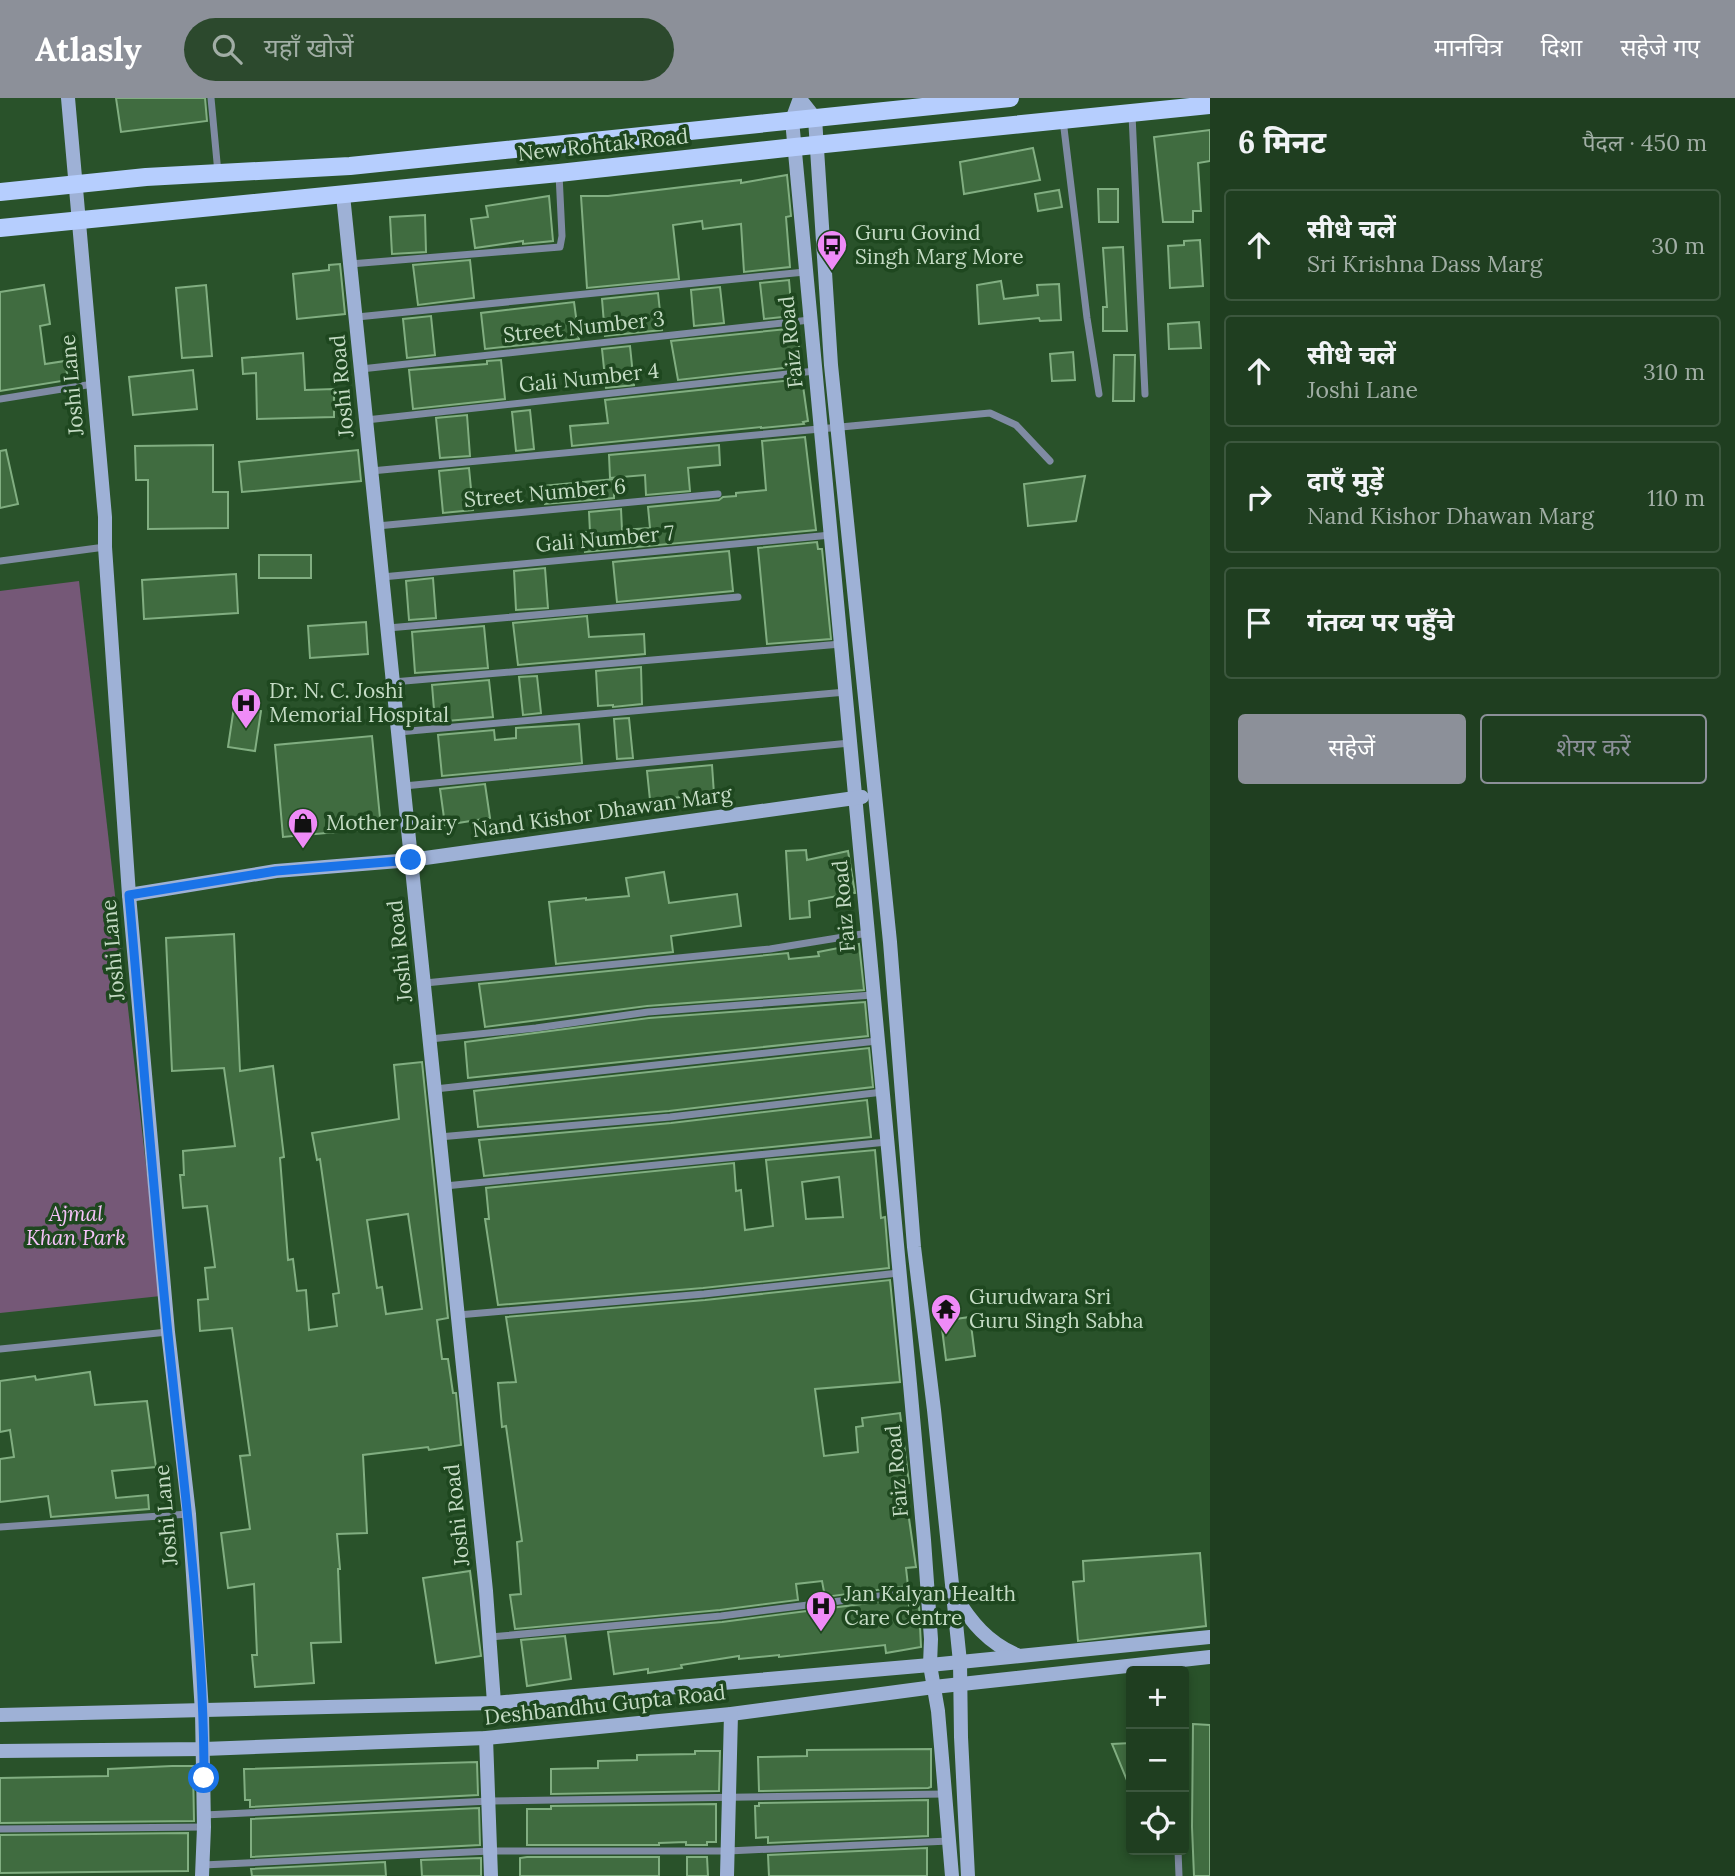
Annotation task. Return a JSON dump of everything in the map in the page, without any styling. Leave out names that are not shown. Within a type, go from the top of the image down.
[{"type":"main road","name":"New Rohtak Road","points":[[0,192],[146,177],[349,166],[1010,98]]},
{"type":"main road","name":"New Rohtak Road","points":[[0,228],[1210,105]]},
{"type":"street","name":"Joshi Lane","points":[[68,98],[105,517],[129,895],[168,1332],[188,1514],[204,1749],[202,1870]]},
{"type":"street","points":[[211,98],[218,173]]},
{"type":"street","name":"Faiz Road","points":[[800,99],[815,118]]},
{"type":"street","name":"Faiz Road","points":[[800,99],[792,120],[805,272],[883,1092],[928,1590],[930,1665],[938,1711],[952,1876]]},
{"type":"street","points":[[1132,113],[1145,394]]},
{"type":"street","points":[[815,118],[831,365],[890,942],[914,1247],[960,1662],[968,1876]]},
{"type":"street","points":[[1063,119],[1085,305],[1099,394]]},
{"type":"street","points":[[350,264],[560,247],[562,236],[559,173]]},
{"type":"street","name":"Joshi Road","points":[[343,195],[425,983],[494,1703]]},
{"type":"street","points":[[357,317],[805,272]]},
{"type":"street","name":"Street Number 3","points":[[361,369],[810,320]]},
{"type":"street","name":"Gali Number 4","points":[[366,420],[816,371]]},
{"type":"street","points":[[0,399],[93,384]]},
{"type":"street","points":[[372,471],[990,413],[1016,425],[1050,461]]},
{"type":"street","name":"Street Number 6","points":[[376,526],[718,494]]},
{"type":"street","name":"Gali Number 7","points":[[382,577],[831,535]]},
{"type":"street","points":[[0,561],[105,547]]},
{"type":"street","points":[[387,628],[738,597]]},
{"type":"street","points":[[393,682],[841,644]]},
{"type":"street","points":[[398,732],[846,692]]},
{"type":"street","points":[[404,786],[850,743]]},
{"type":"street","name":"Nand Kishor Dhawan Marg","points":[[129,895],[276,871],[411,860],[873,794]]},
{"type":"street","points":[[425,983],[770,949],[868,933]]},
{"type":"street","points":[[429,1039],[536,1028],[648,1012],[872,995]]},
{"type":"street","points":[[435,1089],[877,1041]]},
{"type":"street","points":[[439,1137],[670,1117],[883,1092]]},
{"type":"street","points":[[444,1186],[887,1142]]},
{"type":"street","points":[[457,1315],[717,1293],[899,1273]]},
{"type":"street","points":[[0,1349],[168,1332]]},
{"type":"street","points":[[0,1527],[188,1514]]},
{"type":"street","points":[[489,1637],[721,1616],[928,1590]]},
{"type":"street","points":[[953,1591],[984,1636],[1018,1656]]},
{"type":"street","name":"Deshbandhu Gupta Road","points":[[0,1715],[494,1703],[930,1665],[1210,1637]]},
{"type":"street","name":"Deshbandhu Gupta Road","points":[[1176,1666],[1210,1657]]},
{"type":"street","name":"Deshbandhu Gupta Road","points":[[0,1751],[204,1749],[486,1738],[731,1714],[961,1684],[1126,1670]]},
{"type":"street","points":[[727,1876],[731,1714]]},
{"type":"street","points":[[486,1738],[491,1876]]},
{"type":"street","points":[[0,1829],[203,1821],[490,1801],[944,1794]]},
{"type":"street","points":[[202,1870],[490,1851],[728,1851],[949,1842]]},
{"type":"street","points":[[1178,1855],[1179,1876]]},
{"type":"green space","name":"Ajmal Khan Park","points":[[79,581],[161,1296],[0,1313],[0,591]]},
{"type":"building","points":[[116,98],[205,98],[207,121],[121,132]]},
{"type":"building","points":[[1210,130],[1210,161],[1198,163],[1201,211],[1193,211],[1193,222],[1163,222],[1154,137]]},
{"type":"building","points":[[1033,148],[1040,180],[964,194],[960,162]]},
{"type":"building","points":[[787,175],[791,216],[786,217],[790,267],[744,272],[741,224],[703,229],[702,221],[673,225],[679,279],[587,288],[581,196],[608,196],[741,180],[741,183]]},
{"type":"building","points":[[1098,189],[1118,189],[1118,222],[1099,222]]},
{"type":"building","points":[[1059,190],[1062,207],[1038,211],[1035,194]]},
{"type":"building","points":[[549,196],[553,241],[523,244],[523,241],[475,248],[471,219],[488,217],[486,206]]},
{"type":"building","points":[[425,215],[426,252],[392,254],[390,217]]},
{"type":"building","points":[[1200,240],[1203,286],[1170,288],[1168,246]]},
{"type":"building","points":[[1123,247],[1127,331],[1103,331],[1103,307],[1107,307],[1103,248]]},
{"type":"building","points":[[470,260],[474,298],[418,305],[413,265]]},
{"type":"building","points":[[340,264],[345,314],[297,319],[293,274],[329,270],[329,265]]},
{"type":"building","points":[[789,280],[792,316],[764,319],[760,283]]},
{"type":"building","points":[[1001,281],[1004,299],[1038,295],[1037,285],[1059,284],[1061,320],[1040,321],[1039,318],[979,324],[977,285]]},
{"type":"building","points":[[44,285],[50,324],[40,326],[45,364],[65,361],[68,380],[0,391],[0,292]]},
{"type":"building","points":[[206,285],[212,356],[182,358],[176,288]]},
{"type":"building","points":[[720,287],[724,323],[694,326],[691,290]]},
{"type":"building","points":[[658,293],[662,330],[605,336],[602,299]]},
{"type":"building","points":[[574,302],[579,339],[485,349],[481,313]]},
{"type":"building","points":[[431,316],[435,355],[407,358],[403,319]]},
{"type":"building","points":[[1199,322],[1201,348],[1169,349],[1168,324]]},
{"type":"building","points":[[797,328],[801,366],[678,380],[671,341]]},
{"type":"building","points":[[630,346],[634,385],[606,388],[602,349]]},
{"type":"building","points":[[1073,352],[1075,380],[1052,381],[1050,354]]},
{"type":"building","points":[[303,353],[305,390],[334,389],[334,417],[257,419],[256,373],[243,374],[242,358]]},
{"type":"building","points":[[1114,355],[1135,355],[1134,401],[1113,401]]},
{"type":"building","points":[[501,360],[505,399],[413,409],[409,370],[487,364],[487,361]]},
{"type":"building","points":[[193,370],[197,409],[133,415],[129,377]]},
{"type":"building","points":[[802,379],[808,421],[803,422],[804,424],[572,446],[570,426],[608,423],[605,400]]},
{"type":"building","points":[[530,410],[534,449],[516,451],[512,412]]},
{"type":"building","points":[[467,415],[470,456],[440,458],[436,418]]},
{"type":"building","points":[[805,437],[816,530],[585,552],[584,532],[590,532],[589,512],[621,509],[622,530],[650,528],[648,507],[719,500],[736,496],[736,493],[766,490],[762,441]]},
{"type":"building","points":[[213,445],[213,492],[228,492],[228,528],[148,529],[148,480],[136,480],[135,446]]},
{"type":"building","points":[[719,445],[720,465],[688,468],[690,491],[646,495],[645,475],[610,478],[609,455]]},
{"type":"building","points":[[6,450],[18,504],[0,508],[0,451]]},
{"type":"building","points":[[358,450],[361,481],[242,492],[239,462]]},
{"type":"building","points":[[469,468],[473,510],[443,513],[439,471]]},
{"type":"building","points":[[1085,476],[1076,521],[1028,526],[1024,484]]},
{"type":"building","points":[[614,479],[614,498],[545,504],[543,486]]},
{"type":"building","points":[[817,542],[818,549],[822,549],[831,639],[767,644],[758,548]]},
{"type":"building","points":[[729,551],[733,591],[617,602],[613,562]]},
{"type":"building","points":[[259,555],[311,555],[311,578],[259,578]]},
{"type":"building","points":[[545,568],[548,608],[516,610],[514,571]]},
{"type":"building","points":[[236,574],[238,613],[144,619],[142,580]]},
{"type":"building","points":[[433,578],[436,618],[409,620],[406,581]]},
{"type":"building","points":[[587,616],[589,637],[644,634],[645,654],[518,665],[513,623]]},
{"type":"building","points":[[366,622],[368,654],[310,658],[308,626]]},
{"type":"building","points":[[484,626],[488,668],[415,673],[412,632]]},
{"type":"building","points":[[641,667],[642,704],[598,706],[596,671]]},
{"type":"building","points":[[537,676],[541,713],[523,715],[519,677]]},
{"type":"building","points":[[489,680],[493,717],[435,722],[432,685]]},
{"type":"building","points":[[234,707],[261,711],[255,751],[228,747]]},
{"type":"building","points":[[629,718],[633,758],[617,759],[614,719]]},
{"type":"building","points":[[579,724],[582,763],[442,776],[438,735],[494,730],[495,740],[516,738],[516,728]]},
{"type":"building","points":[[372,736],[381,828],[283,837],[275,745]]},
{"type":"building","points":[[712,765],[714,794],[650,800],[647,771]]},
{"type":"building","points":[[485,784],[490,818],[445,825],[440,789]]},
{"type":"building","points":[[806,850],[807,860],[848,851],[855,893],[809,901],[810,917],[790,919],[786,851]]},
{"type":"building","points":[[664,872],[669,903],[737,894],[741,926],[671,936],[673,952],[556,964],[549,902],[629,896],[626,878]]},
{"type":"building","points":[[234,934],[240,1071],[273,1066],[284,1157],[280,1158],[288,1260],[293,1259],[297,1291],[306,1290],[309,1330],[337,1326],[333,1294],[339,1293],[320,1159],[317,1160],[312,1133],[399,1119],[394,1065],[422,1062],[448,1318],[437,1320],[442,1359],[448,1359],[453,1393],[456,1393],[461,1445],[363,1455],[367,1533],[337,1534],[341,1642],[311,1643],[314,1683],[255,1687],[252,1655],[257,1655],[254,1584],[228,1588],[221,1533],[250,1529],[240,1456],[250,1455],[232,1328],[200,1331],[198,1300],[208,1299],[205,1268],[215,1267],[207,1206],[183,1208],[180,1175],[184,1175],[183,1151],[235,1146],[224,1068],[172,1071],[166,938]],"holes":[[[408,1214],[422,1309],[386,1314],[382,1287],[377,1288],[367,1220]]]},
{"type":"building","points":[[859,944],[864,990],[647,1006],[485,1027],[479,984],[788,953],[789,959],[819,956],[818,952]]},
{"type":"building","points":[[865,1002],[868,1036],[468,1078],[465,1042],[649,1018]]},
{"type":"building","points":[[869,1048],[873,1087],[669,1111],[478,1127],[474,1091]]},
{"type":"building","points":[[867,1100],[871,1137],[484,1176],[479,1140],[671,1123]]},
{"type":"building","points":[[875,1150],[889,1268],[703,1288],[498,1305],[485,1219],[489,1219],[486,1188],[734,1163],[736,1191],[741,1190],[745,1230],[773,1226],[766,1160]],"holes":[[[839,1177],[843,1217],[806,1219],[802,1182]]]},
{"type":"building","points":[[890,1280],[900,1382],[815,1389],[824,1456],[858,1452],[856,1427],[863,1426],[862,1418],[900,1413],[909,1483],[904,1484],[916,1567],[906,1568],[908,1586],[825,1597],[822,1581],[796,1584],[798,1600],[515,1629],[510,1595],[521,1594],[517,1542],[522,1541],[506,1426],[502,1427],[498,1383],[516,1382],[506,1317],[705,1300]]},
{"type":"building","points":[[970,1317],[975,1356],[946,1360],[941,1321]]},
{"type":"building","points":[[90,1372],[95,1405],[147,1401],[156,1467],[112,1471],[116,1498],[148,1495],[149,1509],[51,1517],[48,1496],[0,1502],[0,1459],[14,1457],[10,1430],[0,1432],[0,1381],[35,1376],[36,1380]]},
{"type":"building","points":[[1200,1553],[1206,1626],[1078,1641],[1073,1582],[1084,1581],[1083,1561]]},
{"type":"building","points":[[470,1571],[481,1656],[436,1663],[423,1578]]},
{"type":"building","points":[[909,1598],[909,1606],[919,1605],[921,1647],[886,1653],[885,1645],[779,1657],[739,1659],[739,1656],[648,1673],[648,1669],[614,1674],[608,1632],[722,1622]]},
{"type":"building","points":[[565,1636],[571,1679],[527,1686],[521,1640]]},
{"type":"building","points":[[1193,1724],[1210,1725],[1210,1876],[1194,1876]]},
{"type":"building","points":[[1126,1743],[1126,1778],[1112,1744]]},
{"type":"building","points":[[931,1749],[931,1787],[928,1788],[759,1791],[758,1757],[807,1756],[807,1750]]},
{"type":"building","points":[[695,1751],[720,1751],[719,1791],[551,1794],[551,1769],[598,1768],[598,1761],[637,1760],[637,1755],[695,1754]]},
{"type":"building","points":[[477,1762],[478,1795],[250,1807],[250,1800],[245,1800],[244,1769]]},
{"type":"building","points":[[193,1766],[194,1821],[0,1823],[0,1778],[108,1776],[108,1769]]},
{"type":"building","points":[[928,1800],[928,1836],[768,1843],[768,1837],[756,1838],[755,1806],[759,1806],[759,1803]]},
{"type":"building","points":[[716,1804],[716,1842],[707,1842],[707,1845],[686,1845],[686,1842],[659,1845],[527,1845],[527,1809],[551,1809],[551,1806]]},
{"type":"building","points":[[479,1808],[480,1845],[251,1857],[251,1819]]},
{"type":"building","points":[[188,1833],[188,1871],[0,1873],[0,1835]]},
{"type":"building","points":[[927,1848],[927,1876],[769,1876],[768,1855]]},
{"type":"building","points":[[659,1857],[659,1876],[520,1876],[520,1858]]},
{"type":"building","points":[[687,1857],[707,1857],[708,1876],[687,1876]]},
{"type":"building","points":[[481,1858],[481,1876],[422,1876],[421,1860]]},
{"type":"building","points":[[385,1862],[386,1876],[252,1876],[251,1869]]},
{"type":"place","name":"Guru Govind Singh Marg More","points":[[832,272]]},
{"type":"place","name":"Dr. N. C. Joshi Memorial Hospital","points":[[246,730]]},
{"type":"place","name":"Mother Dairy","points":[[303,850]]},
{"type":"place","name":"Gurudwara Sri Guru Singh Sabha","points":[[946,1336]]},
{"type":"place","name":"Jan Kalyan Health Care Centre","points":[[821,1633]]},
{"type":"route","points":[[204,1778],[188,1514],[168,1332],[129,895],[276,871],[411,860]]}]
